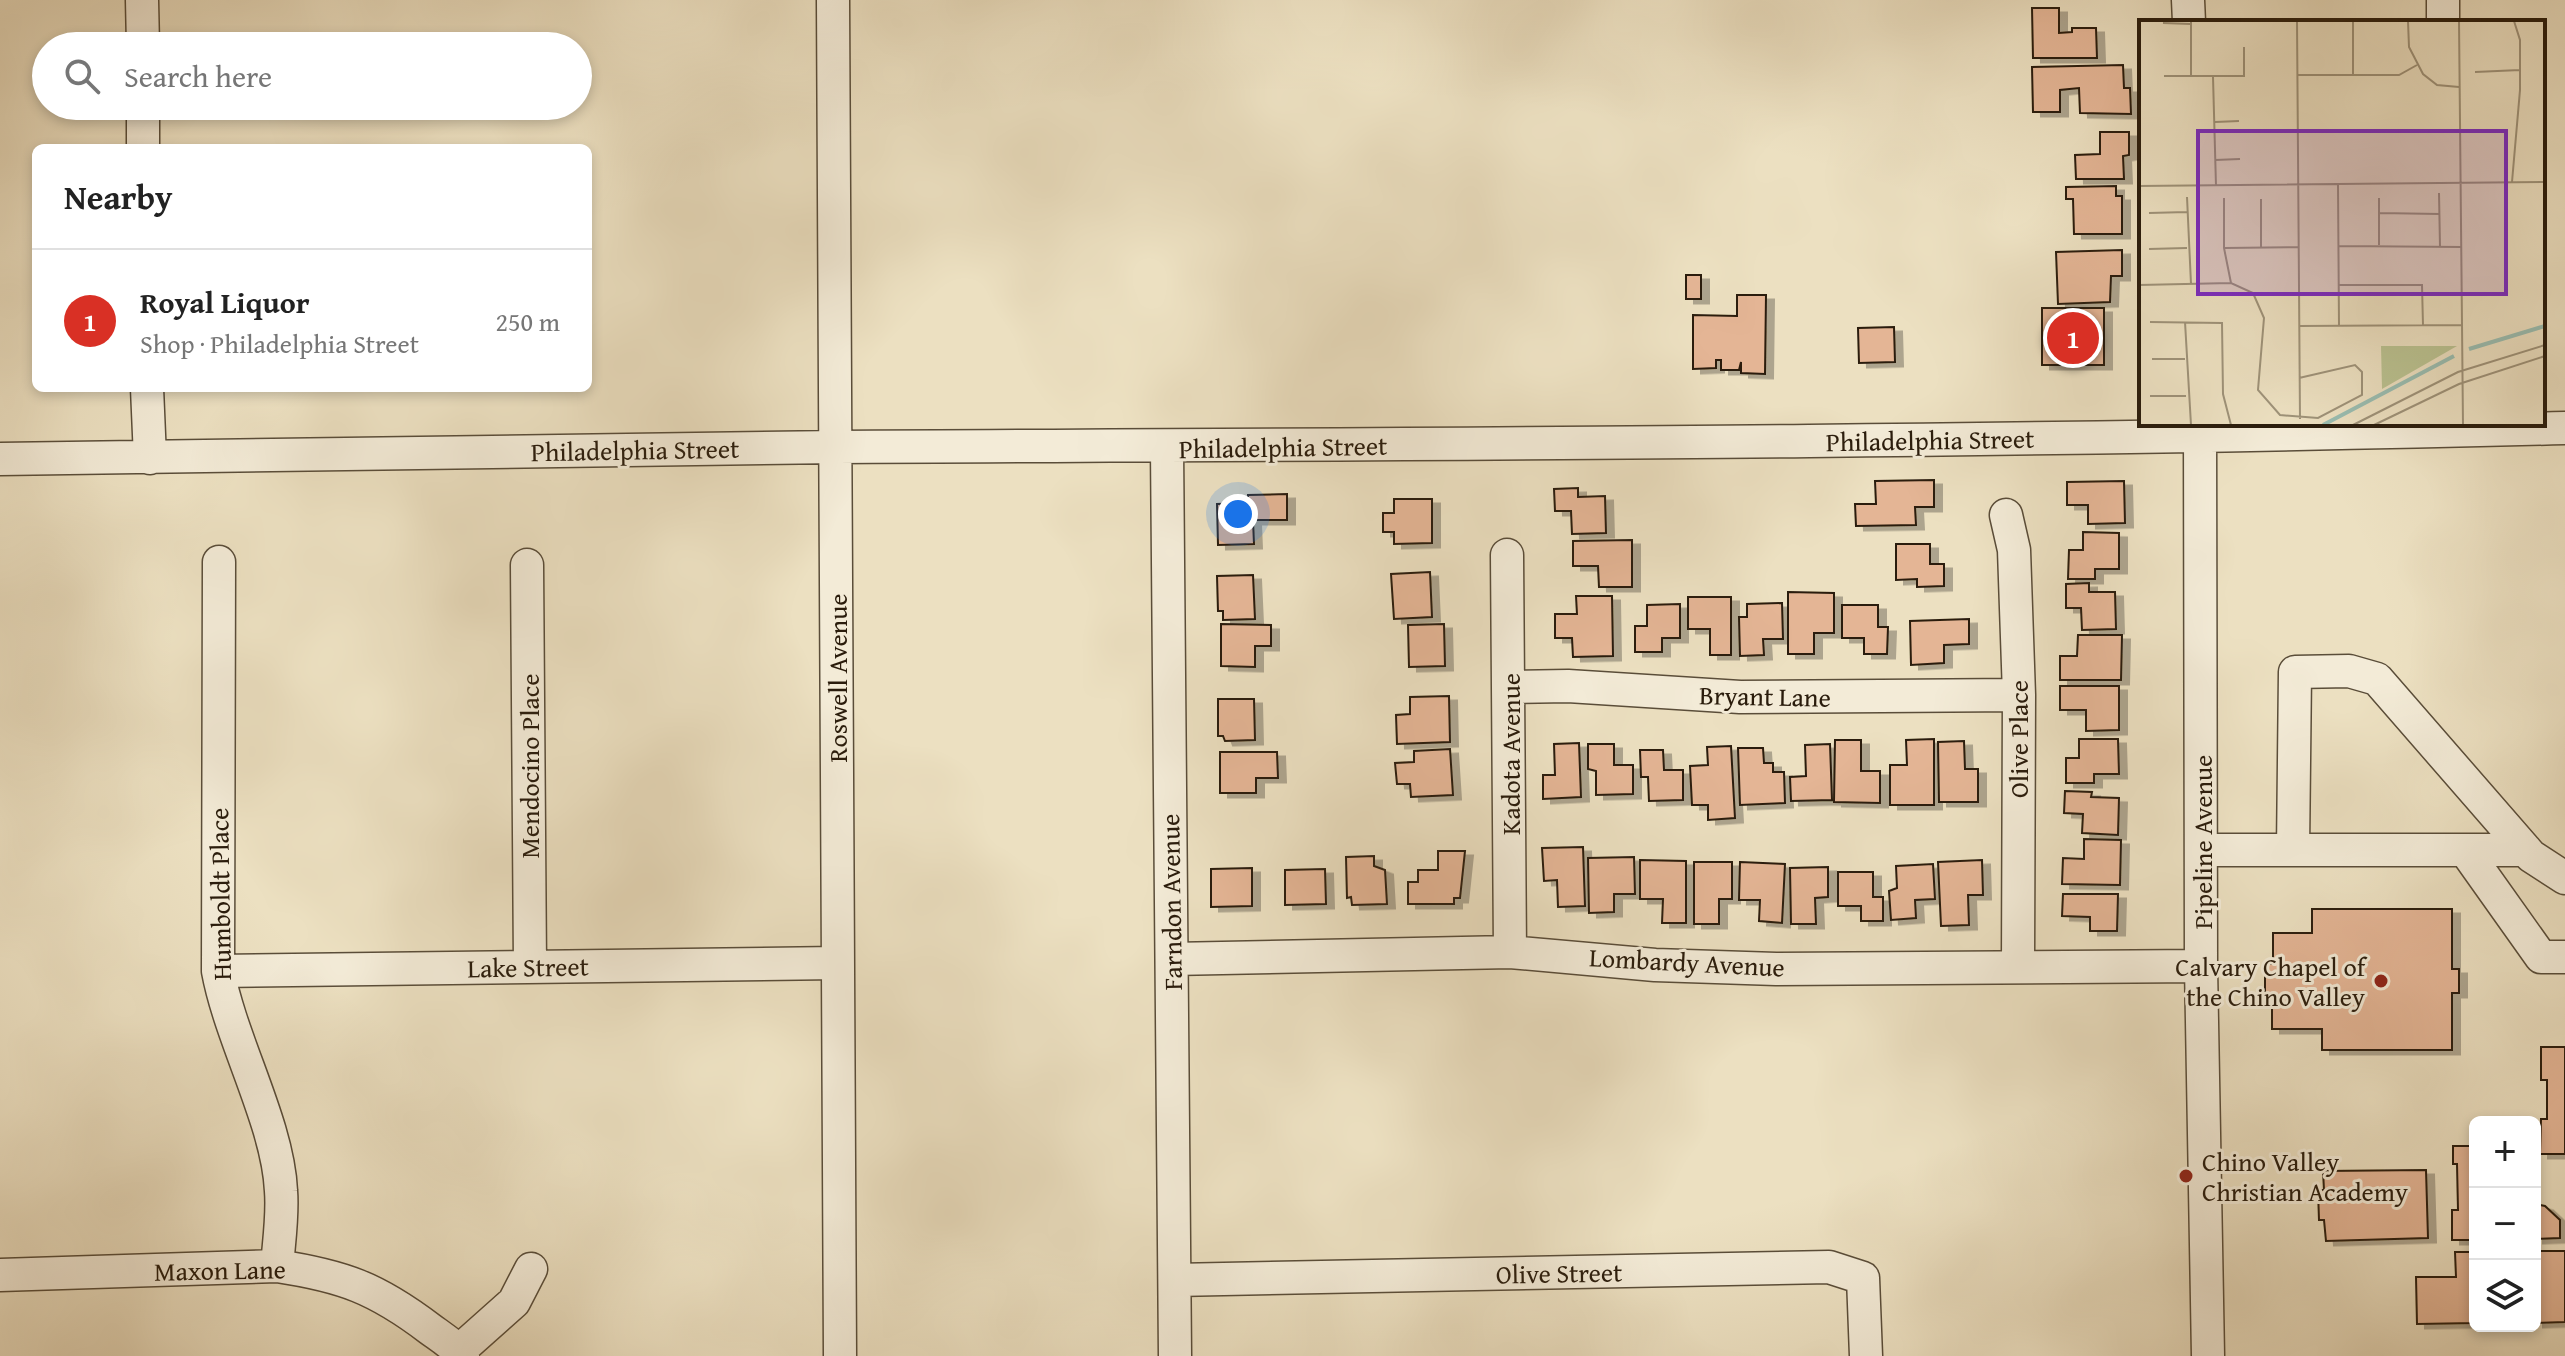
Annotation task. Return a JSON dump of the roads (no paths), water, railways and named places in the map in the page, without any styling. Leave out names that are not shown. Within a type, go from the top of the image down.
[{"type":"street","points":[[142,0],[143,32]]},
{"type":"street","name":"Roswell Avenue","points":[[833,0],[840,1356]]},
{"type":"street","points":[[2188,0],[2189,20]]},
{"type":"street","points":[[143,120],[143,144]]},
{"type":"street","points":[[147,392],[150,458]]},
{"type":"street","name":"Philadelphia Street","points":[[0,459],[837,447],[1167,448],[2201,430],[2565,428]]},
{"type":"street","name":"Pipeline Avenue","points":[[2201,430],[2201,966],[2208,1356]]},
{"type":"street","name":"Farndon Avenue","points":[[1167,448],[1175,1356]]},
{"type":"street","name":"Olive Place","points":[[2006,515],[2014,550],[2019,695],[2018,964]]},
{"type":"street","name":"Kadota Avenue","points":[[1507,555],[1511,687],[1510,952]]},
{"type":"street","name":"Humboldt Place","points":[[219,562],[218,971],[223,1000],[272,1145],[281,1190],[277,1266]]},
{"type":"street","name":"Mendocino Place","points":[[527,565],[530,966]]},
{"type":"street","points":[[2293,850],[2295,672],[2349,671],[2377,679],[2526,850],[2565,878]]},
{"type":"street","name":"Bryant Lane","points":[[1511,687],[1568,686],[1740,697],[2019,695]]},
{"type":"street","points":[[2202,850],[2526,850]]},
{"type":"street","points":[[2465,850],[2541,957],[2565,957]]},
{"type":"street","name":"Lombardy Avenue","points":[[1172,959],[1510,952],[1655,965],[1776,969],[1917,969],[2018,964],[2201,966]]},
{"type":"street","name":"Lake Street","points":[[218,971],[837,963]]},
{"type":"street","name":"Maxon Lane","points":[[0,1275],[277,1266],[340,1276],[382,1296],[461,1354]]},
{"type":"street","name":"Olive Street","points":[[1175,1280],[1829,1267],[1863,1278],[1866,1356]]},
{"type":"street","points":[[461,1354],[514,1302],[531,1269]]},
{"type":"place","name":"Royal Liquor","points":[[2073,338]]},
{"type":"place","name":"Calvary Chapel of the Chino Valley","points":[[2381,981]]},
{"type":"place","name":"Chino Valley Christian Academy","points":[[2186,1176]]}]
